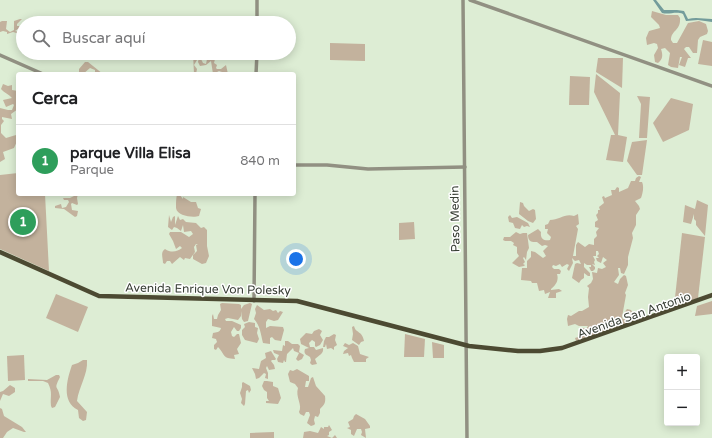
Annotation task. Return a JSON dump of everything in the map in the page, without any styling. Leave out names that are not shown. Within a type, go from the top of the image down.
[{"type":"main road","name":"Avenida Enrique Von Polesky","points":[[0,254],[99,296],[301,302],[467,347],[508,352],[540,353],[562,349]]},
{"type":"main road","name":"Avenida San Antonio","points":[[562,349],[712,296]]},
{"type":"street","points":[[257,0],[257,16]]},
{"type":"street","name":"Paso Medin","points":[[463,0],[467,438]]},
{"type":"street","points":[[470,0],[712,86]]},
{"type":"street","points":[[0,55],[38,72]]},
{"type":"street","points":[[256,72],[257,60]]},
{"type":"street","points":[[296,165],[327,165],[368,169],[464,167]]},
{"type":"street","points":[[254,301],[255,196]]},
{"type":"shaded area","points":[[652,11],[666,15],[678,15],[680,18],[679,26],[671,37],[673,43],[677,43],[688,23],[699,21],[706,24],[708,31],[707,34],[700,37],[698,40],[697,53],[693,53],[689,47],[684,49],[691,58],[688,58],[685,67],[679,65],[682,57],[680,57],[678,68],[668,65],[670,53],[665,48],[661,49],[661,60],[658,63],[655,62],[654,55],[658,48],[657,44],[654,43],[647,45],[646,38],[649,31],[660,28],[651,17]]},
{"type":"shaded area","points":[[16,20],[16,33],[13,32],[7,34],[7,32],[0,32],[0,22],[7,21],[6,29],[10,32],[14,30],[14,21]]},
{"type":"shaded area","points":[[703,40],[712,42],[712,66],[698,64]]},
{"type":"shaded area","points":[[330,43],[365,44],[365,61],[330,60]]},
{"type":"shaded area","points":[[598,58],[623,58],[622,88],[596,72]]},
{"type":"shaded area","points":[[193,60],[197,60],[194,65],[197,69],[196,72],[194,72]]},
{"type":"shaded area","points":[[198,60],[202,60],[203,63],[206,64],[207,60],[215,60],[214,63],[217,65],[217,69],[221,69],[226,65],[228,72],[213,72],[211,61],[206,65],[200,66]]},
{"type":"shaded area","points":[[85,62],[88,62],[100,72],[95,72],[95,70],[90,68],[85,72],[79,72],[79,69]]},
{"type":"shaded area","points":[[596,74],[620,93],[618,135],[627,137],[623,162],[606,160],[611,135],[615,135],[594,92]]},
{"type":"shaded area","points":[[570,76],[590,77],[589,105],[569,105]]},
{"type":"shaded area","points":[[3,84],[8,86],[12,85],[12,90],[16,91],[16,110],[11,114],[12,119],[2,117],[4,121],[1,125],[1,133],[6,138],[16,135],[16,144],[14,148],[3,152],[5,159],[0,162],[0,108],[12,110],[14,105],[13,104],[6,107],[3,100],[12,98],[1,89]]},
{"type":"shaded area","points":[[637,96],[650,97],[647,138],[639,138],[641,104]]},
{"type":"shaded area","points":[[671,98],[693,104],[689,130],[663,142],[653,123]]},
{"type":"shaded area","points":[[647,140],[642,175],[637,175],[627,161],[632,142]]},
{"type":"shaded area","points":[[16,173],[16,196],[45,196],[49,271],[0,249],[0,175]]},
{"type":"shaded area","points":[[639,176],[641,177],[639,182],[642,182],[643,190],[641,198],[635,201],[640,209],[636,215],[636,225],[632,233],[633,238],[628,257],[628,265],[624,274],[621,273],[620,268],[618,268],[619,275],[614,282],[618,284],[624,275],[626,276],[628,285],[625,293],[626,295],[622,317],[625,319],[626,316],[624,313],[627,309],[631,310],[634,315],[634,321],[576,341],[575,338],[578,337],[580,330],[583,328],[586,329],[588,326],[579,326],[575,324],[568,326],[568,315],[571,316],[589,307],[589,288],[587,286],[593,279],[592,272],[597,273],[598,268],[602,269],[606,267],[603,263],[607,260],[603,257],[601,263],[597,261],[596,258],[599,258],[597,256],[599,254],[598,251],[596,251],[596,256],[593,256],[595,265],[592,264],[595,269],[591,271],[589,267],[591,267],[591,265],[584,263],[584,267],[590,273],[590,276],[584,273],[584,278],[579,283],[572,278],[575,264],[581,264],[579,260],[575,261],[572,258],[573,263],[569,271],[567,269],[569,265],[567,264],[562,267],[560,264],[556,266],[553,265],[552,267],[554,269],[559,269],[561,271],[560,274],[557,274],[557,282],[551,290],[559,289],[562,291],[556,293],[556,298],[548,298],[550,292],[545,294],[544,290],[539,291],[537,283],[521,280],[522,268],[527,268],[527,261],[531,257],[531,251],[543,258],[546,256],[543,251],[548,246],[542,246],[537,242],[531,241],[528,235],[538,229],[541,232],[543,239],[550,240],[551,237],[547,233],[548,229],[545,229],[545,225],[548,224],[550,220],[578,214],[579,224],[576,226],[578,229],[573,256],[576,256],[576,245],[578,242],[585,247],[589,244],[594,245],[594,239],[597,236],[596,232],[599,228],[595,227],[595,222],[598,220],[596,215],[598,210],[600,210],[599,207],[604,203],[602,197],[604,196],[605,198],[612,195],[611,190],[615,190],[617,187],[619,188],[619,192],[628,188],[631,181],[635,181]]},
{"type":"shaded area","points":[[78,196],[78,204],[71,204],[72,210],[78,211],[77,216],[75,217],[64,209],[55,208],[55,206],[61,204],[62,208],[66,207],[69,202],[63,198]]},
{"type":"shaded area","points":[[177,196],[181,196],[183,199],[183,197],[191,202],[196,202],[198,208],[201,209],[199,216],[186,216],[179,213],[176,208]]},
{"type":"shaded area","points":[[697,200],[708,205],[705,236],[696,225],[694,214],[691,224],[683,222],[685,205],[695,209]]},
{"type":"shaded area","points":[[520,202],[523,203],[529,211],[533,209],[535,210],[536,219],[533,223],[519,214]]},
{"type":"shaded area","points":[[169,215],[171,222],[175,216],[175,225],[178,216],[180,220],[183,219],[186,222],[196,223],[201,228],[204,227],[207,230],[207,246],[209,256],[206,263],[202,264],[193,259],[193,255],[197,251],[196,245],[198,244],[196,244],[194,247],[195,252],[190,259],[185,258],[184,260],[180,257],[172,264],[170,261],[167,261],[165,264],[163,263],[163,250],[165,249],[174,252],[182,248],[180,246],[176,249],[169,234],[170,232],[181,232],[189,237],[193,234],[191,231],[184,232],[183,225],[181,231],[174,227],[172,230],[168,227]]},
{"type":"shaded area","points":[[510,215],[512,218],[517,217],[528,223],[530,227],[524,227],[522,225],[520,229],[515,228],[513,223],[509,222],[508,217]]},
{"type":"shaded area","points":[[414,222],[415,239],[399,240],[399,223]]},
{"type":"shaded area","points":[[516,232],[520,234],[527,233],[529,248],[526,260],[524,257],[523,258],[525,262],[523,264],[525,265],[519,267],[512,263],[519,256],[517,253],[517,247],[513,245],[514,243],[511,241],[503,240],[504,237],[510,237]]},
{"type":"shaded area","points":[[682,233],[705,237],[698,298],[674,307]]},
{"type":"shaded area","points":[[56,294],[88,307],[78,332],[46,318]]},
{"type":"shaded area","points":[[712,301],[712,314],[695,316],[697,306]]},
{"type":"shaded area","points":[[250,303],[252,304],[248,321],[244,322],[241,311],[241,316],[238,320],[228,318],[225,319],[226,321],[232,321],[241,325],[239,331],[237,331],[234,327],[231,332],[232,336],[234,337],[239,334],[241,343],[237,349],[239,354],[234,355],[235,359],[226,357],[218,347],[216,350],[214,349],[214,345],[217,342],[216,339],[212,338],[213,333],[219,332],[221,328],[212,326],[212,316],[213,314],[214,319],[217,319],[221,310],[220,304],[239,304],[241,305],[241,309],[244,305]]},
{"type":"shaded area","points":[[257,305],[264,310],[270,309],[273,311],[276,310],[278,313],[280,311],[283,312],[278,320],[274,321],[268,319],[266,322],[266,328],[270,326],[283,327],[284,330],[281,341],[275,340],[272,337],[270,338],[270,344],[263,343],[259,327],[254,319]]},
{"type":"shaded area","points":[[249,322],[255,323],[255,327],[258,328],[257,333],[259,339],[257,343],[245,340],[242,335],[242,330],[245,327],[244,324]]},
{"type":"shaded area","points":[[354,326],[362,335],[364,341],[359,345],[352,340],[352,327]]},
{"type":"shaded area","points":[[319,329],[322,331],[320,335],[323,340],[320,345],[316,347],[315,342],[312,340],[309,343],[310,347],[314,347],[316,350],[323,348],[323,350],[322,353],[315,359],[317,364],[312,365],[310,363],[310,357],[305,352],[305,349],[309,348],[301,344],[300,339],[306,333],[312,334],[314,331]]},
{"type":"shaded area","points":[[334,334],[336,335],[335,340],[337,345],[334,347],[334,350],[331,348],[327,349],[326,344],[325,347],[323,347],[326,337]]},
{"type":"shaded area","points":[[405,334],[425,339],[424,357],[404,357]]},
{"type":"shaded area","points":[[285,341],[292,344],[298,344],[300,346],[299,352],[304,355],[302,359],[298,361],[296,359],[299,353],[294,351],[293,348],[287,354],[286,362],[284,360],[283,363],[278,362],[277,359],[279,355],[274,353],[273,350],[282,351],[283,345],[285,346]]},
{"type":"shaded area","points":[[432,342],[444,345],[444,358],[433,358]]},
{"type":"shaded area","points":[[345,343],[349,345],[353,343],[358,346],[360,354],[369,357],[366,359],[366,362],[354,362],[351,355],[349,356],[348,353],[343,354],[348,348],[343,346]]},
{"type":"shaded area","points":[[271,351],[276,359],[271,361],[275,369],[269,370],[267,366],[268,379],[265,378],[266,374],[264,373],[256,379],[252,368],[259,369],[261,361],[266,358],[265,353]]},
{"type":"shaded area","points":[[24,355],[25,380],[8,381],[7,356]]},
{"type":"shaded area","points":[[83,360],[87,360],[87,365],[77,401],[87,412],[86,420],[83,421],[79,418],[78,410],[69,402],[67,396],[67,383],[72,365]]},
{"type":"shaded area","points":[[297,369],[309,376],[309,381],[306,381],[305,387],[308,387],[311,378],[313,377],[316,386],[325,396],[324,405],[320,409],[318,417],[315,416],[315,424],[311,426],[307,423],[310,415],[309,412],[306,412],[304,416],[299,412],[300,407],[297,395],[298,388],[295,384],[290,382],[288,374],[290,370],[293,371]]},
{"type":"shaded area","points":[[59,375],[60,377],[56,386],[60,397],[55,407],[52,408],[51,392],[48,383],[43,381],[28,381],[28,379],[47,380]]},
{"type":"shaded area","points":[[264,381],[273,382],[273,386],[278,388],[281,398],[278,404],[266,403],[266,401],[269,401],[267,398],[267,392],[262,386]]},
{"type":"shaded area","points":[[243,382],[250,386],[251,390],[249,393],[248,390],[246,391],[244,406],[241,403],[242,399],[240,393]]},
{"type":"shaded area","points":[[10,385],[15,388],[15,392],[9,396],[3,394],[0,401],[0,392]]},
{"type":"shaded area","points":[[0,408],[2,409],[4,416],[22,427],[26,432],[13,428],[7,432],[3,438],[0,438]]},
{"type":"shaded area","points":[[356,414],[365,419],[370,426],[370,428],[365,429],[366,438],[361,435],[361,429],[357,429],[354,436],[351,434],[351,430],[347,428],[350,427],[348,422],[353,419]]},
{"type":"shaded area","points":[[329,425],[332,430],[327,436],[332,438],[303,438],[304,432],[310,431],[318,433],[321,427],[324,429],[324,427],[328,427]]},
{"type":"shaded area","points":[[274,432],[274,438],[250,438],[250,433]]},
{"type":"water","points":[[653,0],[656,0],[664,10],[684,11],[688,19],[712,19],[712,22],[698,20],[686,21],[683,14],[662,13]]},
{"type":"place","name":"parque Villa Elisa","points":[[23,222]]}]
